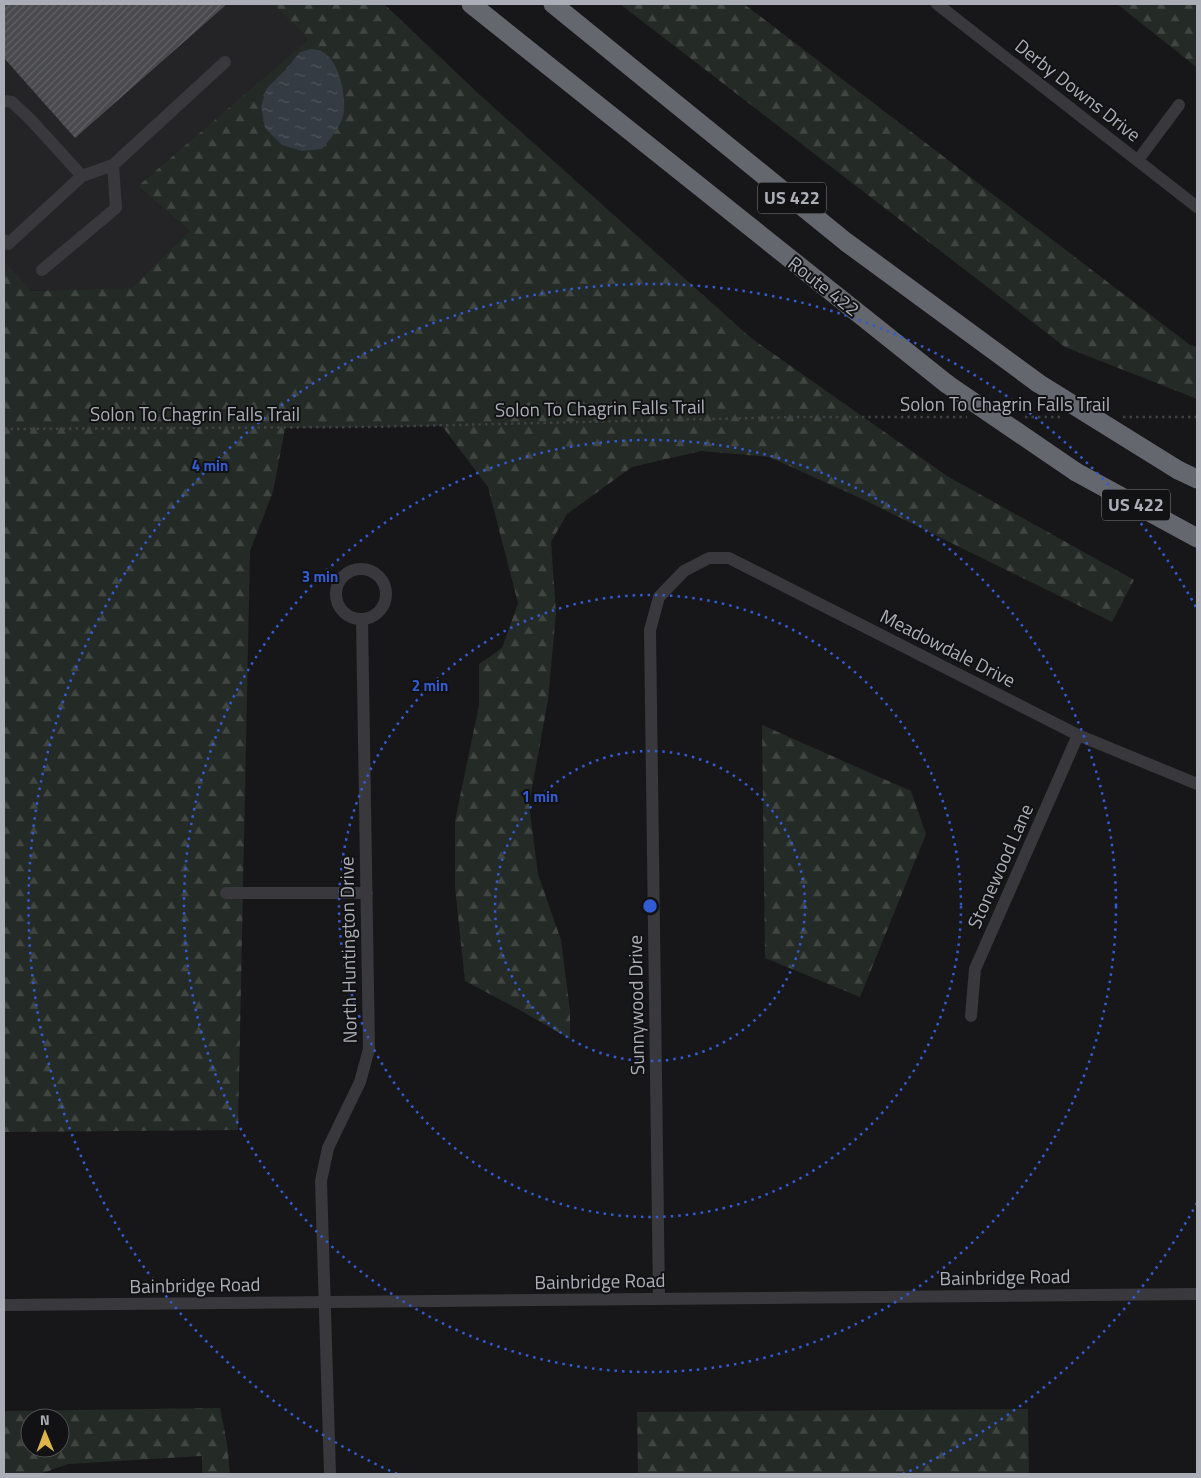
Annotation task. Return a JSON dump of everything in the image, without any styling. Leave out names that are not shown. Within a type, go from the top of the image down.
[{"type":"highway","name":"Route 422","points":[[471,4],[947,384],[1076,472],[1197,538]]},
{"type":"highway","name":"US 422","points":[[553,4],[846,242],[1038,383],[1178,470],[1197,479]]},
{"type":"street","name":"Derby Downs Drive","points":[[937,4],[1197,207]]},
{"type":"street","points":[[4,240],[8,244],[82,176],[113,165],[225,62]]},
{"type":"street","points":[[4,101],[12,102],[31,120],[82,176]]},
{"type":"street","points":[[1138,160],[1178,105]]},
{"type":"street","points":[[42,270],[116,208],[113,165]]},
{"type":"street","name":"Meadowdale Drive","points":[[684,571],[709,558],[729,558],[1078,735],[1197,784]]},
{"type":"street","points":[[363,568],[371,570],[378,575],[386,590],[386,598],[378,613],[362,619],[346,615],[336,602],[335,594],[336,585],[340,578],[347,572],[363,568]]},
{"type":"street","name":"Sunnywood Drive","points":[[659,1299],[650,630],[659,597],[684,571]]},
{"type":"street","name":"North Huntington Drive","points":[[330,1474],[321,1181],[328,1148],[360,1082],[369,1049],[362,619]]},
{"type":"street","name":"Stonewood Lane","points":[[971,1016],[975,969],[1078,735]]},
{"type":"street","points":[[226,894],[366,893]]},
{"type":"street","name":"Bainbridge Road","points":[[4,1305],[1197,1294]]},
{"type":"path","name":"Solon To Chagrin Falls Trail","points":[[4,429],[369,427],[786,417],[972,417]]},
{"type":"path","name":"Solon To Chagrin Falls Trail","points":[[1021,417],[1070,417]]},
{"type":"path","name":"Solon To Chagrin Falls Trail","points":[[1119,417],[1197,418]]},
{"type":"shaded area","points":[[4,4],[273,4],[310,39],[138,186],[189,231],[132,289],[4,291]]},
{"type":"green space","points":[[273,4],[384,4],[480,95],[751,338],[947,476],[1134,580],[1112,622],[858,497],[769,457],[701,451],[632,467],[567,514],[551,542],[556,613],[548,700],[529,804],[538,874],[561,940],[570,1011],[570,1039],[465,981],[455,888],[455,821],[479,705],[479,664],[502,648],[518,603],[488,487],[442,426],[285,428],[273,492],[250,551],[238,1130],[4,1132],[4,261],[31,291],[132,288],[189,231],[138,186],[309,39]],"holes":[[[300,52],[265,128],[267,88]]]},
{"type":"green space","points":[[620,4],[744,4],[1190,345],[1197,347],[1197,399],[1065,347]]},
{"type":"green space","points":[[1117,4],[1197,4],[1197,68],[1195,66]]},
{"type":"green space","points":[[762,725],[911,791],[926,834],[860,997],[765,958]]},
{"type":"green space","points":[[220,1408],[227,1443],[230,1474],[202,1474],[202,1456],[68,1464],[40,1474],[4,1474],[4,1411],[20,1411],[20,1458],[70,1458],[70,1410]]},
{"type":"green space","points":[[1028,1409],[1029,1474],[638,1474],[637,1412]]},
{"type":"water","points":[[311,49],[319,50],[329,56],[337,70],[344,97],[344,112],[338,127],[322,149],[302,151],[282,145],[265,128],[261,106],[267,88],[300,52]]},
{"type":"building","points":[[4,4],[227,4],[75,138],[4,58]]}]
